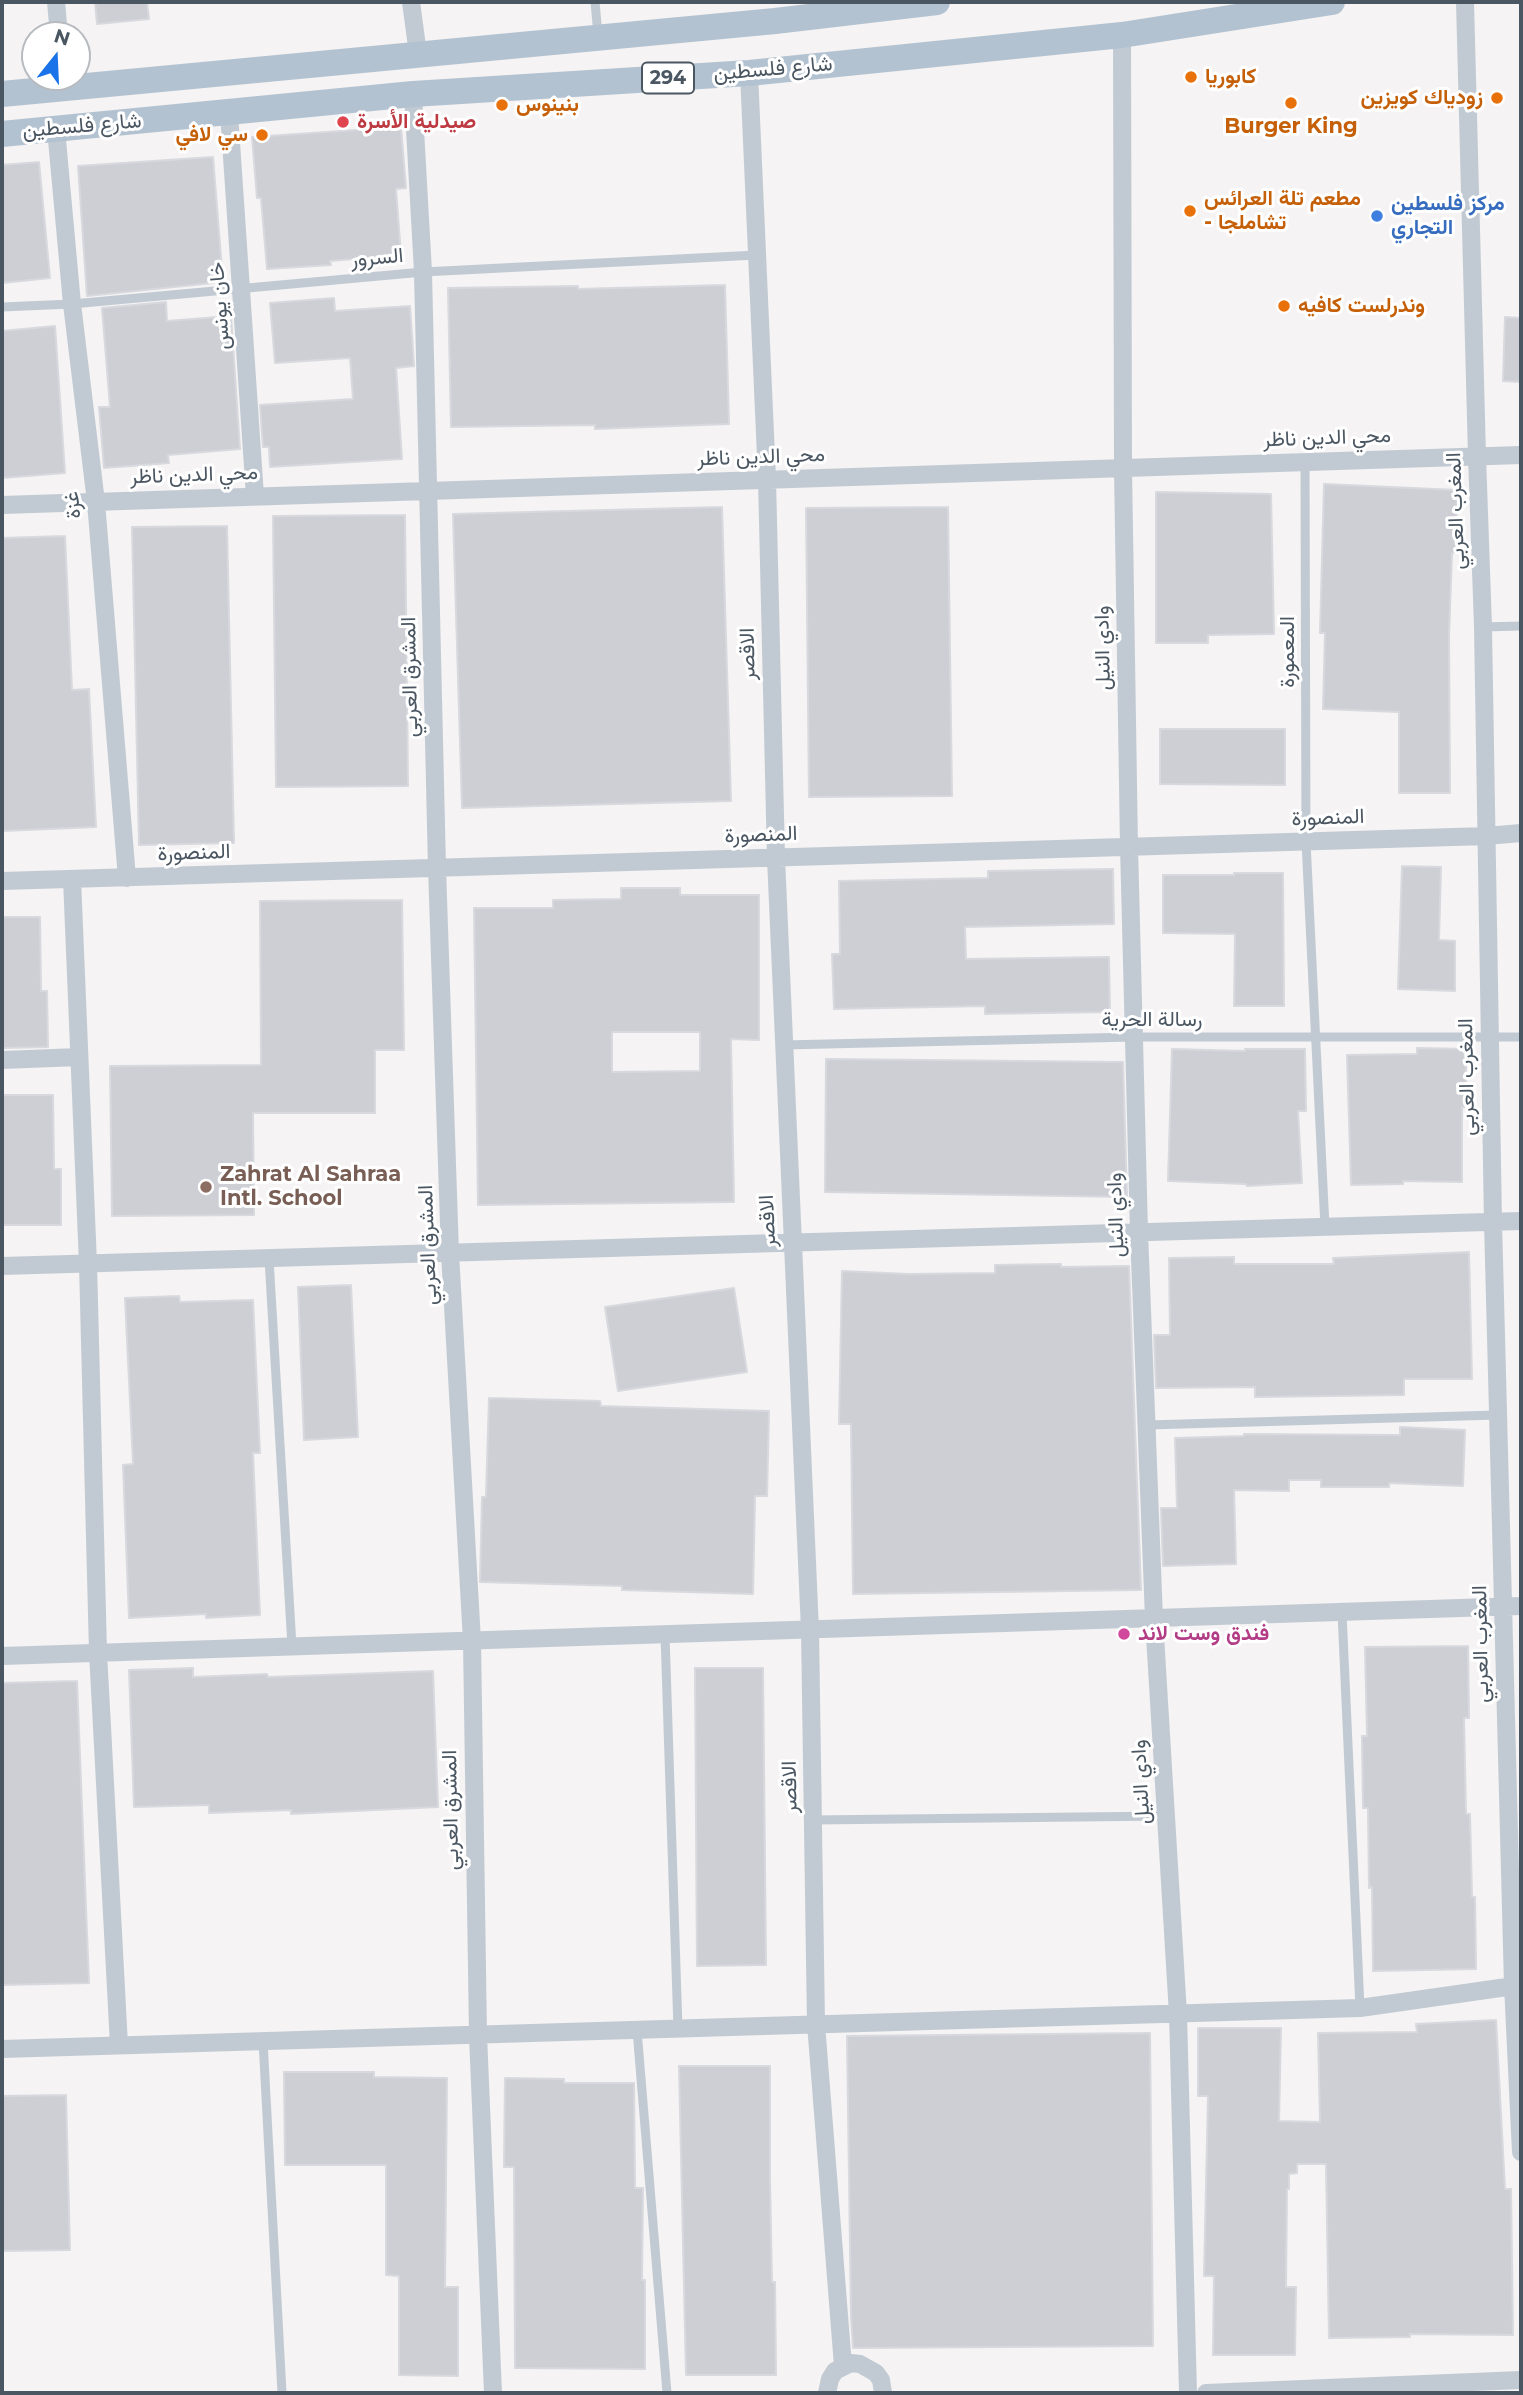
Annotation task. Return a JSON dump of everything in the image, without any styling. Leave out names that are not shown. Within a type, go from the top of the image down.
[{"type":"main road","name":"شارع فلسطين","points":[[91,81],[599,36],[774,11],[937,2]]},
{"type":"main road","name":"شارع فلسطين","points":[[2,134],[413,94],[749,73],[1122,35],[1332,2]]},
{"type":"main road","name":"شارع فلسطين","points":[[2,94],[21,91]]},
{"type":"street","points":[[55,2],[57,21]]},
{"type":"street","points":[[411,2],[418,54]]},
{"type":"street","name":"المغرب العربي","points":[[1465,2],[1483,627],[1498,1415],[1512,1607],[1521,2152]]},
{"type":"street","name":"وادي النيل","points":[[1122,35],[1123,468],[1139,1232],[1154,1619],[1178,2014],[1188,2393]]},
{"type":"street","name":"الاقصر","points":[[749,73],[767,479],[783,1045],[810,1630],[816,2024],[843,2366]]},
{"type":"street","name":"المشرق العربي","points":[[413,94],[423,272],[437,868],[450,1253],[471,1641],[478,2035],[493,2393]]},
{"type":"street","name":"خان يونس","points":[[229,113],[255,496]]},
{"type":"street","name":"غزة","points":[[56,129],[72,303],[96,502],[127,878]]},
{"type":"street","name":"محي الدين ناظر","points":[[2,505],[1521,455]]},
{"type":"street","name":"المنصورة","points":[[2,881],[1306,842],[1521,833]]},
{"type":"street","points":[[72,879],[88,1264],[98,1653],[119,2045]]},
{"type":"street","points":[[2,1060],[79,1057]]},
{"type":"street","points":[[2,1266],[1521,1221]]},
{"type":"street","points":[[2,1656],[1512,1607]]},
{"type":"street","points":[[2,2049],[1360,2008],[1517,1985]]},
{"type":"street","points":[[827,2393],[830,2379],[843,2366],[860,2364],[869,2367],[881,2380],[883,2393]]},
{"type":"street","points":[[1206,2393],[1521,2380]]},
{"type":"lane","points":[[595,2],[599,36]]},
{"type":"lane","name":"السرور","points":[[2,307],[423,272],[757,255]]},
{"type":"lane","name":"المعمورة","points":[[1305,462],[1306,842],[1325,1227]]},
{"type":"lane","points":[[1483,627],[1521,626]]},
{"type":"lane","name":"رسالة الحرية","points":[[783,1045],[1134,1037],[1521,1037]]},
{"type":"lane","points":[[269,1259],[292,1646]]},
{"type":"lane","points":[[1147,1425],[1498,1415]]},
{"type":"lane","points":[[1342,1613],[1360,2008]]},
{"type":"lane","points":[[665,1634],[678,2029]]},
{"type":"lane","points":[[813,1820],[1166,1816]]},
{"type":"lane","points":[[637,2030],[667,2393]]},
{"type":"lane","points":[[262,2041],[282,2393]]},
{"type":"building","points":[[95,2],[147,2],[149,19],[97,24]]},
{"type":"building","points":[[401,127],[406,188],[396,189],[401,255],[330,261],[331,265],[267,269],[252,137]]},
{"type":"building","points":[[213,157],[223,282],[87,296],[78,166]]},
{"type":"building","points":[[39,162],[50,278],[2,283],[2,165]]},
{"type":"building","points":[[725,285],[729,424],[595,429],[595,425],[451,427],[448,288],[578,286],[578,289]]},
{"type":"building","points":[[334,298],[335,311],[410,306],[414,366],[396,368],[402,459],[270,467],[269,447],[263,447],[260,405],[353,399],[350,358],[275,363],[270,303]]},
{"type":"building","points":[[166,302],[167,321],[231,316],[240,449],[168,455],[169,463],[104,468],[99,407],[110,407],[102,308]]},
{"type":"building","points":[[1505,317],[1521,318],[1521,382],[1503,381]]},
{"type":"building","points":[[55,326],[65,473],[2,478],[2,331]]},
{"type":"building","points":[[1324,484],[1457,490],[1456,553],[1452,553],[1449,636],[1450,793],[1399,793],[1399,712],[1323,709],[1325,633],[1320,633]]},
{"type":"building","points":[[1156,492],[1271,494],[1274,634],[1208,635],[1208,643],[1156,643]]},
{"type":"building","points":[[722,507],[731,801],[462,808],[453,514]]},
{"type":"building","points":[[948,507],[952,796],[809,797],[806,508]]},
{"type":"building","points":[[405,515],[408,786],[276,787],[273,516]]},
{"type":"building","points":[[227,526],[234,843],[139,845],[132,527]]},
{"type":"building","points":[[65,536],[72,690],[89,689],[96,827],[2,831],[2,538]]},
{"type":"building","points":[[1160,729],[1285,729],[1285,785],[1160,784]]},
{"type":"building","points":[[1402,866],[1441,867],[1439,940],[1455,941],[1455,991],[1398,989]]},
{"type":"building","points":[[1113,869],[1114,924],[965,927],[966,959],[1109,957],[1110,1012],[985,1014],[985,1006],[834,1009],[832,954],[840,954],[839,881],[988,878],[988,871]]},
{"type":"building","points":[[1283,873],[1284,1006],[1234,1006],[1235,934],[1163,933],[1163,875]]},
{"type":"building","points":[[621,888],[680,888],[680,895],[759,895],[759,1040],[731,1039],[734,1202],[478,1205],[474,908],[553,908],[553,900],[621,899]],"holes":[[[612,1032],[700,1032],[700,1071],[612,1072]]]},
{"type":"building","points":[[402,900],[404,1050],[375,1050],[375,1113],[253,1113],[254,1215],[112,1216],[110,1066],[261,1065],[260,901]]},
{"type":"building","points":[[2,917],[40,917],[41,991],[47,991],[48,1047],[2,1048]]},
{"type":"building","points":[[1417,1048],[1466,1049],[1466,1107],[1462,1107],[1462,1182],[1403,1181],[1403,1184],[1351,1185],[1347,1055],[1417,1054]]},
{"type":"building","points":[[1172,1049],[1305,1049],[1306,1111],[1298,1111],[1302,1183],[1247,1186],[1168,1181]]},
{"type":"building","points":[[826,1059],[1123,1062],[1127,1197],[825,1192]]},
{"type":"building","points":[[2,1095],[53,1095],[54,1169],[61,1169],[61,1225],[2,1225]]},
{"type":"building","points":[[1469,1252],[1472,1379],[1404,1379],[1404,1395],[1255,1397],[1255,1387],[1156,1388],[1154,1335],[1170,1335],[1169,1258],[1234,1257],[1234,1264],[1334,1264],[1333,1258]]},
{"type":"building","points":[[1061,1264],[1061,1267],[1129,1266],[1141,1590],[853,1594],[851,1424],[839,1424],[842,1271],[908,1274],[995,1273],[995,1265]]},
{"type":"building","points":[[351,1285],[358,1437],[304,1440],[298,1287]]},
{"type":"building","points":[[734,1288],[747,1372],[618,1391],[605,1307]]},
{"type":"building","points":[[179,1296],[180,1302],[253,1300],[260,1453],[253,1453],[260,1615],[206,1618],[206,1614],[129,1618],[123,1465],[133,1464],[125,1298]]},
{"type":"building","points":[[489,1398],[600,1401],[601,1406],[769,1411],[767,1496],[755,1496],[753,1594],[622,1590],[622,1586],[480,1582],[482,1497],[486,1497]]},
{"type":"building","points":[[1400,1427],[1465,1430],[1463,1486],[1389,1483],[1389,1487],[1321,1487],[1321,1480],[1289,1480],[1289,1491],[1234,1490],[1236,1564],[1163,1566],[1161,1508],[1177,1508],[1175,1438],[1244,1434],[1400,1435]]},
{"type":"building","points":[[1468,1646],[1469,1718],[1464,1718],[1466,1814],[1470,1814],[1476,1969],[1373,1971],[1368,1808],[1363,1808],[1362,1736],[1367,1736],[1365,1647]]},
{"type":"building","points":[[193,1668],[193,1677],[433,1671],[438,1807],[291,1814],[291,1810],[209,1813],[209,1805],[134,1807],[129,1670]]},
{"type":"building","points":[[695,1668],[763,1668],[766,1965],[697,1966]]},
{"type":"building","points":[[77,1681],[89,1983],[2,1985],[2,1683]]},
{"type":"building","points":[[1496,2020],[1505,2189],[1511,2189],[1513,2335],[1410,2334],[1410,2337],[1329,2338],[1326,2164],[1297,2164],[1297,2173],[1289,2174],[1287,2189],[1286,2287],[1296,2287],[1295,2355],[1213,2355],[1214,2276],[1204,2276],[1208,2096],[1198,2096],[1198,2028],[1281,2028],[1279,2121],[1320,2122],[1318,2033],[1417,2032],[1416,2024]]},
{"type":"building","points":[[1150,2033],[1153,2346],[853,2348],[847,2036]]},
{"type":"building","points":[[679,2066],[770,2066],[772,2282],[775,2282],[776,2375],[686,2375]]},
{"type":"building","points":[[284,2072],[374,2072],[374,2077],[447,2078],[445,2287],[458,2287],[458,2376],[399,2375],[399,2276],[386,2275],[386,2165],[285,2165]]},
{"type":"building","points":[[505,2078],[564,2079],[564,2083],[634,2083],[635,2188],[643,2188],[645,2369],[515,2368],[514,2167],[504,2167]]},
{"type":"building","points":[[66,2095],[70,2250],[2,2251],[2,2096]]},
{"type":"place","name":"كابوريا","points":[[1191,77]]},
{"type":"place","name":"زودياك كويزين","points":[[1497,98]]},
{"type":"place","name":"Burger King","points":[[1291,103]]},
{"type":"place","name":"بنينوس","points":[[502,105]]},
{"type":"place","name":"صيدلية الأسرة","points":[[343,122]]},
{"type":"place","name":"سي لافي","points":[[262,135]]},
{"type":"place","name":"مطعم تلة العرائس - تشاملجا","points":[[1190,211]]},
{"type":"place","name":"مركز فلسطين التجاري","points":[[1377,216]]},
{"type":"place","name":"وندرلست كافيه","points":[[1284,306]]},
{"type":"place","name":"Zahrat Al Sahraa Intl. School","points":[[206,1187]]},
{"type":"place","name":"فندق وست لاند","points":[[1124,1634]]}]
